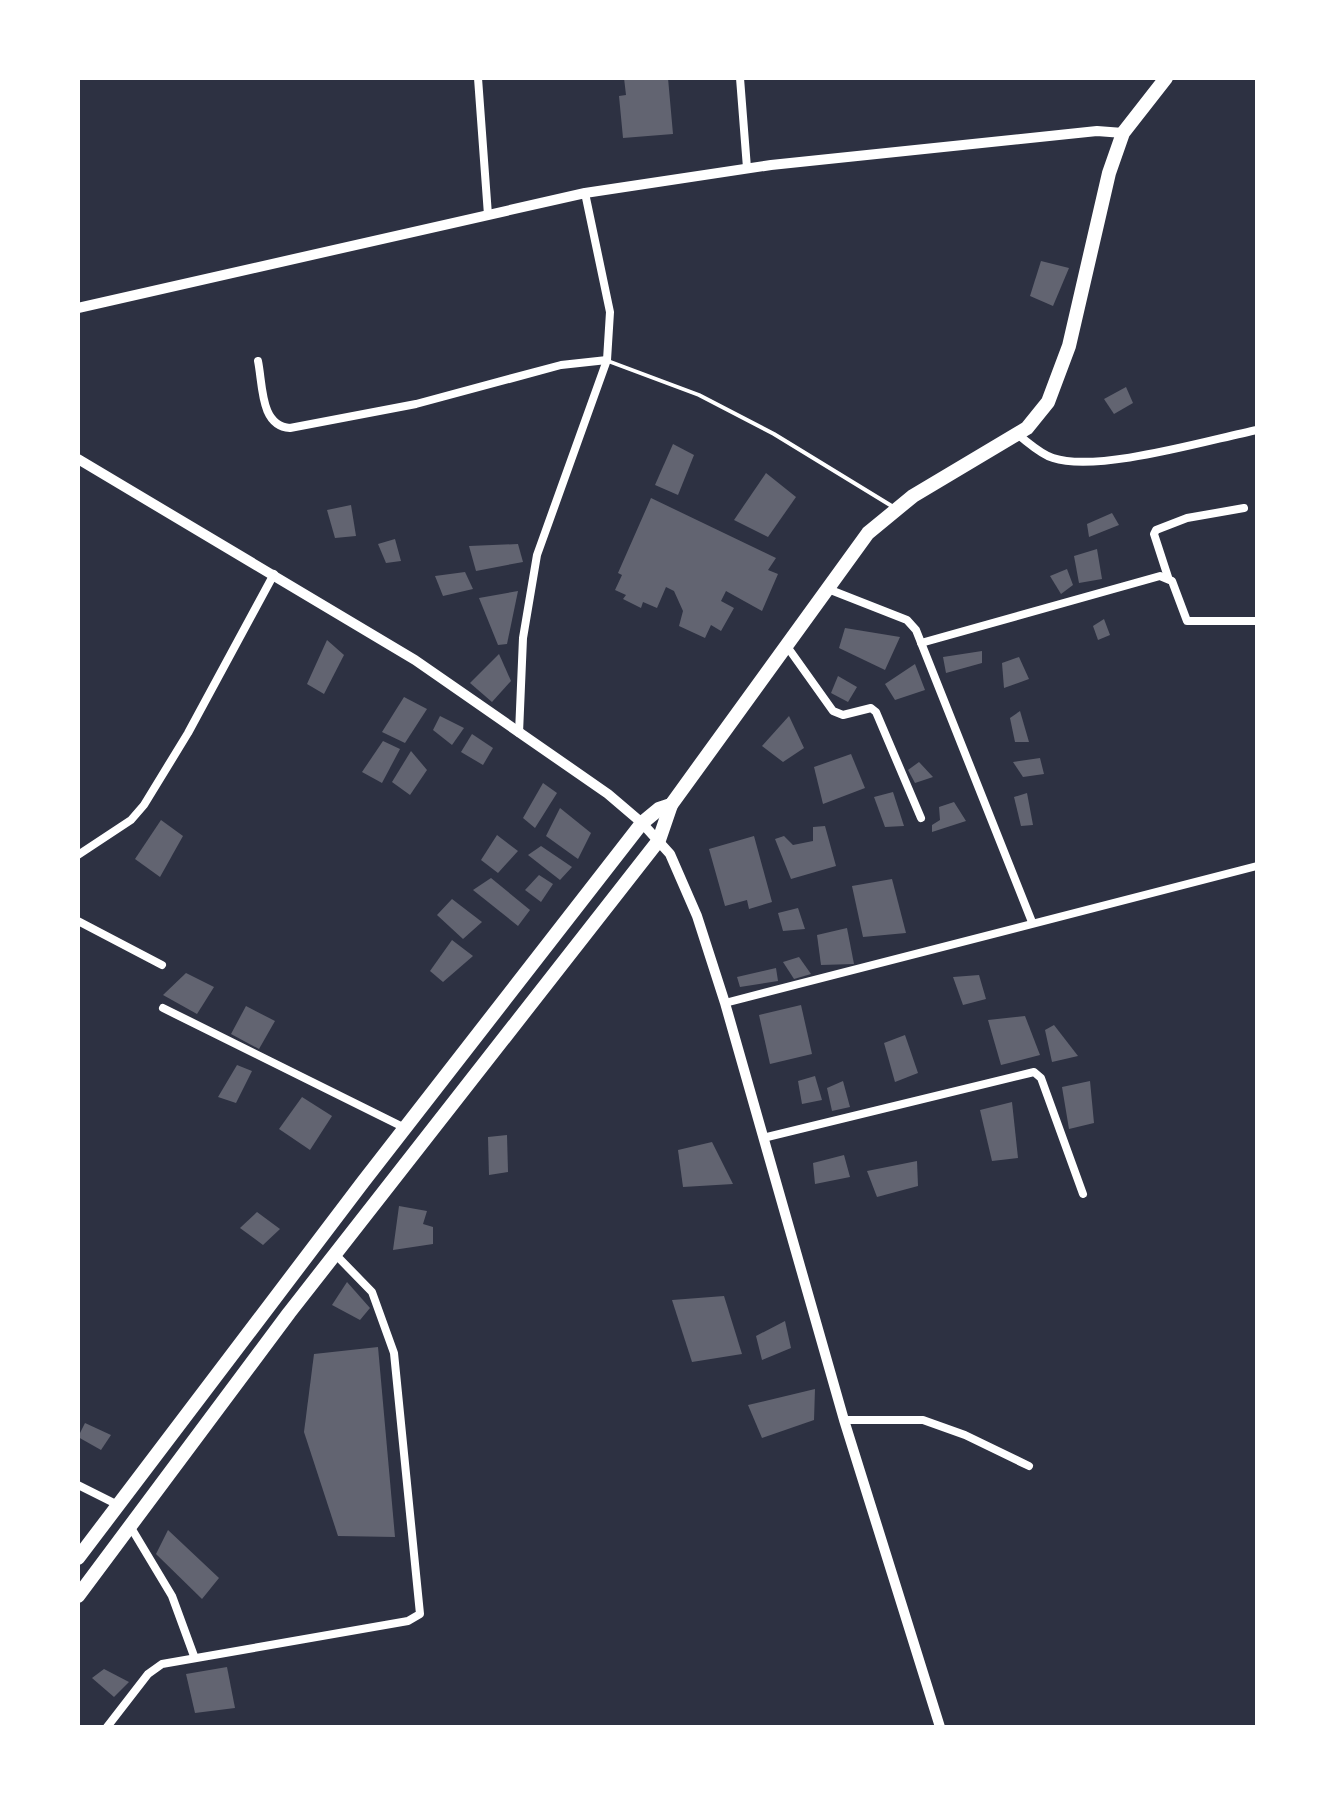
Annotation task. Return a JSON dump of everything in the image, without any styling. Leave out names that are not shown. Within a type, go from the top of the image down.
[{"type":"main road","points":[[78,1596],[335,1254],[659,840],[671,805],[868,533],[897,510],[1017,434],[1048,402],[1069,346],[1109,173],[1123,133],[1166,78]]},
{"type":"main road","points":[[78,1558],[642,823],[659,809],[671,805]]},
{"type":"street","points":[[478,78],[488,215]]},
{"type":"street","points":[[740,78],[747,168]]},
{"type":"street","points":[[78,308],[585,193],[747,168],[1097,131],[1123,133]]},
{"type":"street","points":[[519,733],[523,638],[537,555],[607,360],[610,312],[585,193]]},
{"type":"street","points":[[258,361],[269,419],[277,426],[290,428],[416,404],[561,365],[607,360]]},
{"type":"street","points":[[1017,434],[1046,456],[1066,461],[1156,451],[1257,430]]},
{"type":"street","points":[[78,459],[415,660],[608,794],[659,840],[681,874],[725,1003],[844,1420],[940,1727]]},
{"type":"street","points":[[1244,508],[1187,518],[1156,530],[1154,534],[1187,621],[1257,621]]},
{"type":"street","points":[[78,855],[131,820],[144,805],[188,733],[274,574]]},
{"type":"street","points":[[921,643],[1168,577]]},
{"type":"street","points":[[828,589],[907,620],[921,643],[1032,922]]},
{"type":"street","points":[[786,645],[833,711],[843,715],[871,708],[876,712],[921,818]]},
{"type":"street","points":[[725,1003],[1257,866]]},
{"type":"street","points":[[78,921],[162,965]]},
{"type":"street","points":[[163,1008],[405,1128]]},
{"type":"street","points":[[763,1138],[1034,1072],[1041,1078],[1083,1194]]},
{"type":"street","points":[[107,1727],[154,1668],[194,1656],[408,1621],[421,1610],[389,1331],[372,1292],[335,1254]]},
{"type":"street","points":[[844,1420],[923,1420],[965,1435],[1029,1466]]},
{"type":"street","points":[[78,1485],[118,1505]]},
{"type":"street","points":[[130,1526],[172,1596],[194,1656]]},
{"type":"lane","points":[[607,360],[699,395],[774,434],[897,510]]},
{"type":"building","points":[[624,78],[668,78],[673,134],[623,138],[619,96],[626,95]]},
{"type":"building","points":[[1041,261],[1069,268],[1053,306],[1030,296]]},
{"type":"building","points":[[1126,387],[1133,403],[1114,414],[1104,399]]},
{"type":"building","points":[[673,444],[694,455],[678,495],[655,485]]},
{"type":"building","points":[[766,473],[796,497],[768,537],[734,520]]},
{"type":"building","points":[[651,498],[776,558],[768,570],[778,574],[762,611],[726,591],[721,601],[734,608],[721,631],[711,625],[705,638],[679,626],[683,611],[674,591],[666,587],[657,608],[643,602],[641,608],[623,599],[626,595],[615,590],[622,575],[618,573]]},
{"type":"building","points":[[351,505],[356,536],[335,538],[327,510]]},
{"type":"building","points":[[1112,513],[1119,525],[1089,537],[1087,524]]},
{"type":"building","points":[[395,539],[401,561],[386,563],[378,544]]},
{"type":"building","points":[[518,544],[523,562],[476,571],[469,546]]},
{"type":"building","points":[[1097,549],[1102,579],[1079,583],[1074,556]]},
{"type":"building","points":[[1067,569],[1073,585],[1061,594],[1050,576]]},
{"type":"building","points":[[465,572],[473,589],[443,596],[435,576]]},
{"type":"building","points":[[518,591],[507,644],[498,645],[479,598]]},
{"type":"building","points":[[1104,619],[1110,635],[1098,640],[1093,626]]},
{"type":"building","points":[[845,628],[900,637],[885,670],[839,648]]},
{"type":"building","points":[[327,640],[344,655],[324,694],[307,684]]},
{"type":"building","points":[[982,651],[982,663],[946,673],[943,657]]},
{"type":"building","points":[[499,654],[511,681],[492,702],[470,683]]},
{"type":"building","points":[[1019,657],[1029,679],[1004,688],[1002,663]]},
{"type":"building","points":[[915,664],[925,690],[895,700],[885,684]]},
{"type":"building","points":[[838,676],[857,687],[848,702],[831,693]]},
{"type":"building","points":[[404,697],[427,709],[405,743],[382,732]]},
{"type":"building","points":[[1020,711],[1029,742],[1015,742],[1010,718]]},
{"type":"building","points":[[440,716],[464,728],[452,745],[433,730]]},
{"type":"building","points":[[789,716],[804,748],[783,762],[762,746]]},
{"type":"building","points":[[472,734],[493,748],[483,765],[461,752]]},
{"type":"building","points":[[383,741],[400,749],[382,783],[362,772]]},
{"type":"building","points":[[411,751],[427,770],[410,795],[392,782]]},
{"type":"building","points":[[851,754],[865,788],[823,804],[814,767]]},
{"type":"building","points":[[1040,758],[1044,774],[1023,777],[1013,762]]},
{"type":"building","points":[[919,762],[933,777],[915,783],[908,770]]},
{"type":"building","points":[[543,783],[557,793],[535,828],[523,818]]},
{"type":"building","points":[[893,792],[904,826],[885,827],[874,797]]},
{"type":"building","points":[[1027,793],[1033,825],[1021,826],[1014,797]]},
{"type":"building","points":[[954,802],[966,821],[932,832],[932,825],[940,820],[939,807]]},
{"type":"building","points":[[560,808],[591,833],[578,859],[546,836]]},
{"type":"building","points":[[161,820],[183,836],[160,877],[135,859]]},
{"type":"building","points":[[825,826],[836,866],[791,879],[775,839],[784,836],[793,845],[813,841],[813,827]]},
{"type":"building","points":[[497,835],[518,851],[498,873],[481,860]]},
{"type":"building","points":[[754,836],[772,902],[749,909],[747,900],[725,906],[709,849]]},
{"type":"building","points":[[541,846],[572,867],[560,880],[528,855]]},
{"type":"building","points":[[539,875],[553,884],[541,902],[525,890]]},
{"type":"building","points":[[491,878],[530,910],[518,926],[473,890]]},
{"type":"building","points":[[892,879],[906,933],[863,937],[852,886]]},
{"type":"building","points":[[452,899],[482,922],[463,939],[437,915]]},
{"type":"building","points":[[798,908],[805,929],[783,931],[778,913]]},
{"type":"building","points":[[847,928],[854,964],[821,965],[817,935]]},
{"type":"building","points":[[452,940],[473,956],[443,982],[430,971]]},
{"type":"building","points":[[799,957],[811,974],[794,979],[783,962]]},
{"type":"building","points":[[776,968],[778,981],[740,987],[737,977]]},
{"type":"building","points":[[186,973],[214,987],[197,1014],[163,995]]},
{"type":"building","points":[[979,975],[986,999],[963,1005],[953,977]]},
{"type":"building","points":[[801,1005],[812,1054],[770,1064],[759,1015]]},
{"type":"building","points":[[246,1006],[275,1021],[259,1049],[231,1034]]},
{"type":"building","points":[[1025,1016],[1040,1055],[1001,1065],[988,1020]]},
{"type":"building","points":[[1054,1025],[1078,1056],[1052,1062],[1045,1030]]},
{"type":"building","points":[[905,1035],[918,1073],[895,1082],[884,1043]]},
{"type":"building","points":[[237,1065],[252,1071],[236,1103],[218,1097]]},
{"type":"building","points":[[815,1076],[822,1100],[802,1104],[798,1081]]},
{"type":"building","points":[[843,1081],[850,1107],[832,1111],[827,1088]]},
{"type":"building","points":[[1090,1081],[1094,1123],[1069,1129],[1062,1087]]},
{"type":"building","points":[[302,1097],[332,1116],[310,1150],[279,1129]]},
{"type":"building","points":[[1012,1102],[1018,1158],[992,1161],[980,1110]]},
{"type":"building","points":[[507,1135],[508,1172],[489,1175],[488,1137]]},
{"type":"building","points":[[712,1142],[733,1184],[683,1187],[678,1150]]},
{"type":"building","points":[[844,1155],[850,1177],[815,1184],[813,1163]]},
{"type":"building","points":[[917,1161],[918,1186],[877,1197],[867,1171]]},
{"type":"building","points":[[399,1206],[427,1211],[423,1224],[433,1227],[433,1244],[393,1250]]},
{"type":"building","points":[[257,1212],[280,1229],[263,1245],[240,1228]]},
{"type":"building","points":[[347,1282],[370,1308],[360,1320],[332,1305]]},
{"type":"building","points":[[724,1296],[742,1354],[692,1362],[672,1300]]},
{"type":"building","points":[[785,1321],[791,1348],[762,1360],[756,1336]]},
{"type":"building","points":[[378,1347],[395,1537],[338,1536],[304,1432],[314,1354]]},
{"type":"building","points":[[815,1389],[814,1420],[762,1438],[748,1405]]},
{"type":"building","points":[[85,1423],[111,1435],[101,1450],[78,1437]]},
{"type":"building","points":[[168,1530],[219,1578],[202,1599],[156,1554]]},
{"type":"building","points":[[227,1667],[235,1708],[195,1713],[186,1674]]},
{"type":"building","points":[[104,1669],[129,1682],[114,1697],[92,1678]]}]
